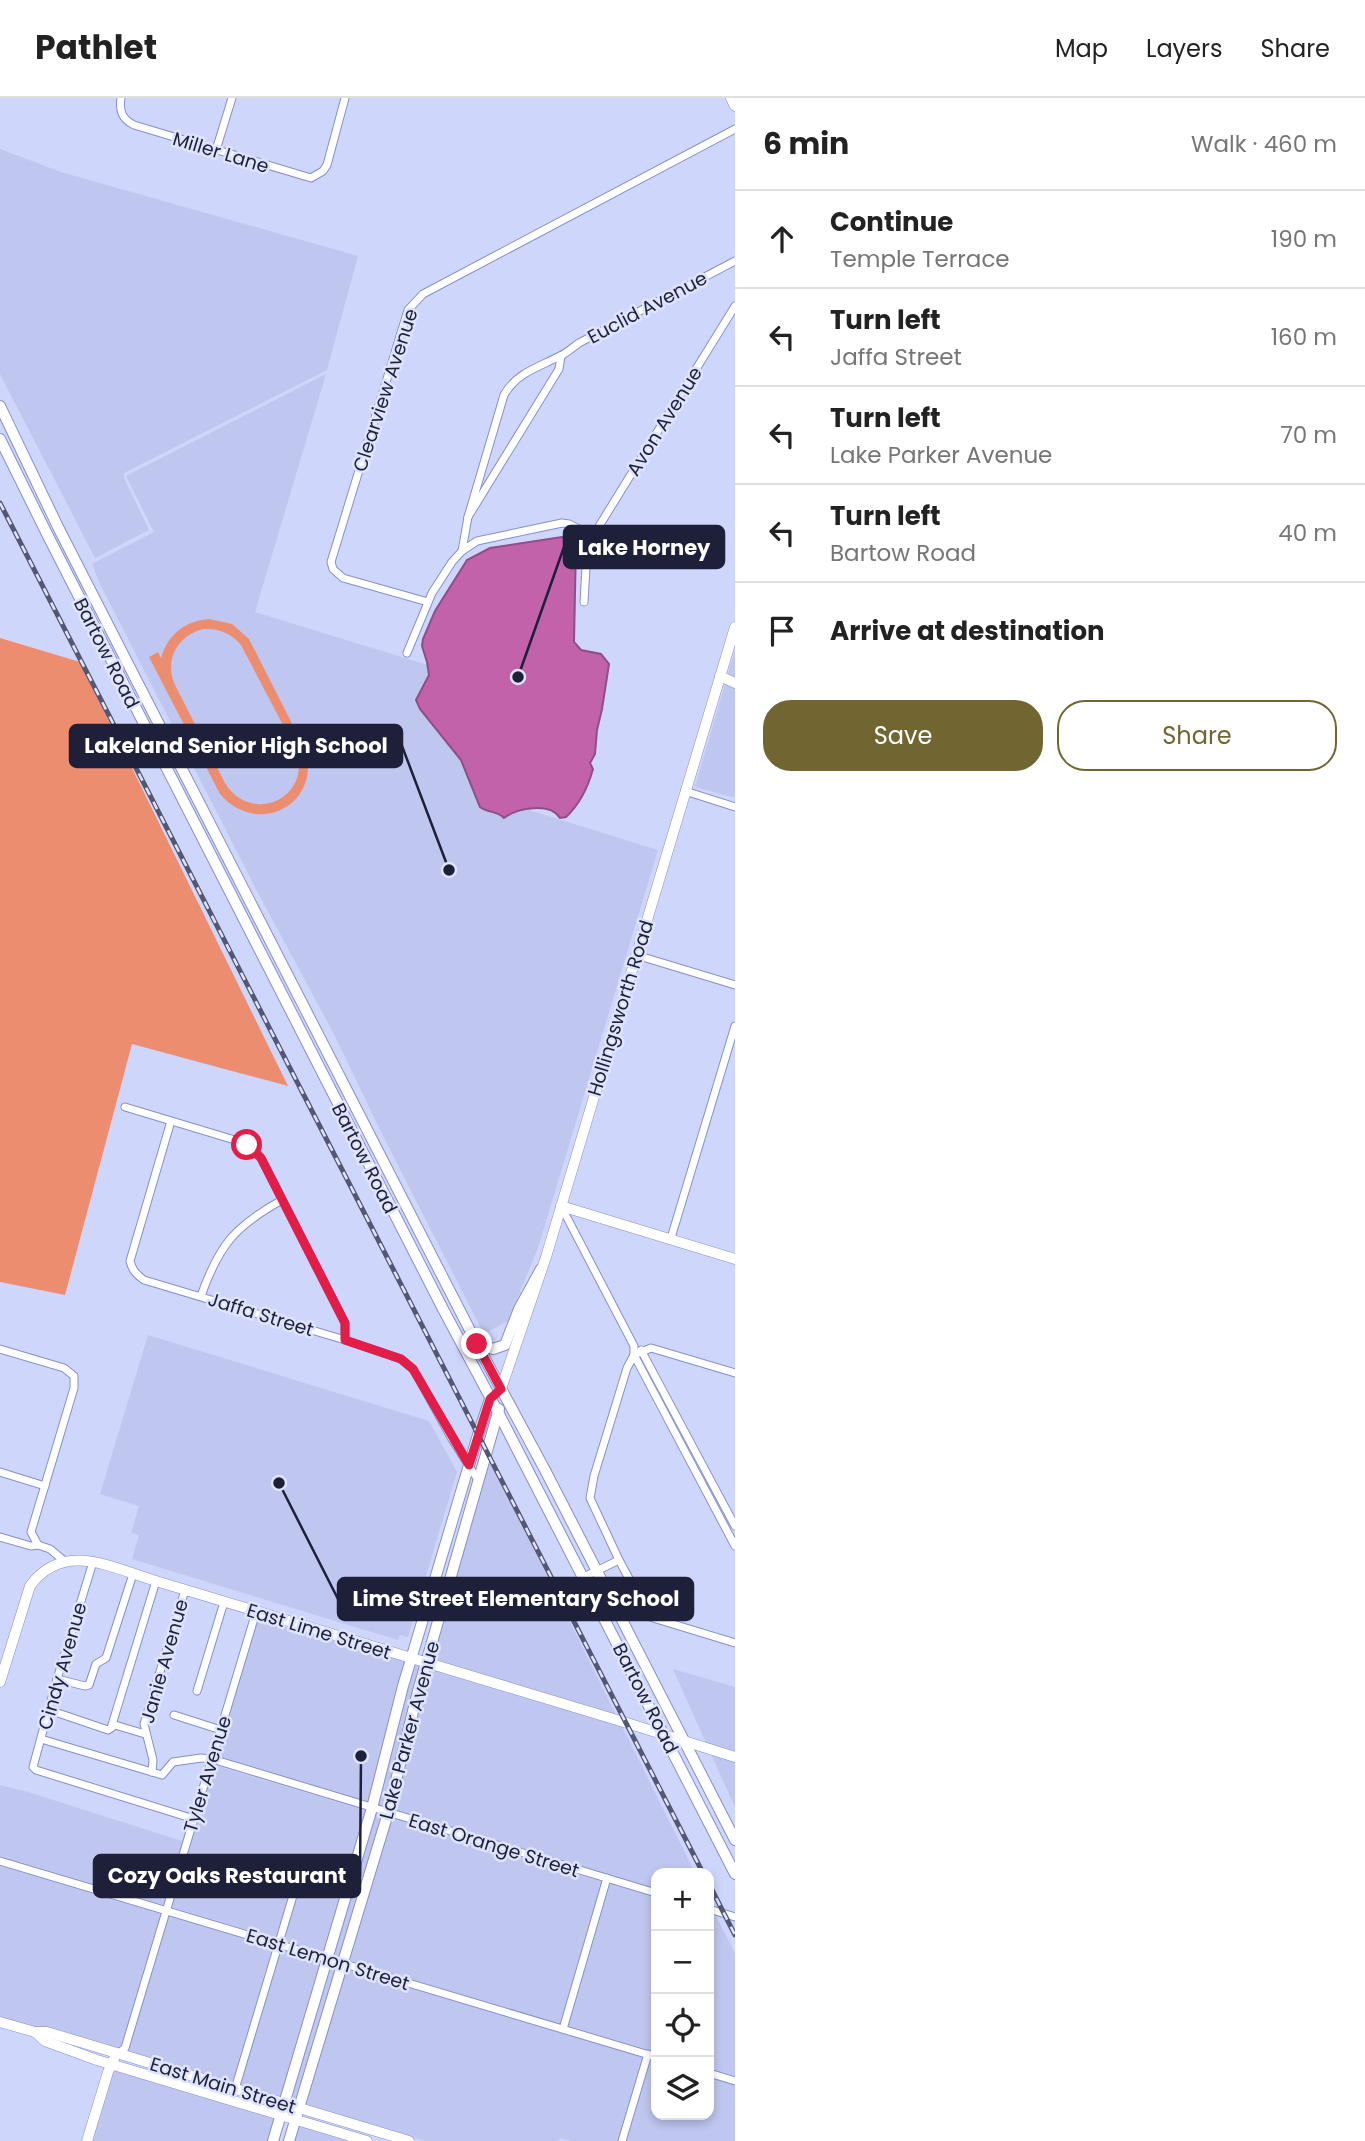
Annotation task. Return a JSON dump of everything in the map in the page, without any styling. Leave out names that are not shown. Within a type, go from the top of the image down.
[{"type":"main road","name":"Bartow Road","points":[[0,406],[58,527],[735,1840]]},
{"type":"main road","name":"Bartow Road","points":[[0,439],[248,928],[735,1874]]},
{"type":"main road","points":[[477,1344],[493,1349],[505,1345],[519,1310],[541,1269]]},
{"type":"main road","points":[[490,1399],[501,1389]]},
{"type":"main road","name":"Lake Parker Avenue","points":[[289,2141],[388,1813],[426,1663],[498,1412],[501,1389]]},
{"type":"main road","name":"Lake Parker Avenue","points":[[273,2141],[372,1808],[411,1658],[490,1399]]},
{"type":"street","name":"Miller Lane","points":[[121,98],[120,106],[124,118],[134,125],[311,178],[320,174],[327,165],[345,98]]},
{"type":"street","points":[[216,150],[232,98]]},
{"type":"street","points":[[731,98],[735,106]]},
{"type":"street","name":"Clearview Avenue","points":[[428,602],[343,578],[333,569],[331,562],[408,310],[415,300],[424,294],[735,129]]},
{"type":"street","name":"Euclid Avenue","points":[[462,551],[468,517],[509,385],[519,376],[561,356],[579,343],[735,261]]},
{"type":"street","points":[[726,265],[735,269]]},
{"type":"street","name":"Avon Avenue","points":[[584,601],[587,550],[593,536],[735,306]]},
{"type":"street","name":"Euclid Avenue","points":[[468,517],[559,369],[561,356]]},
{"type":"street","points":[[407,653],[428,602],[452,562],[477,541],[562,523],[593,536]]},
{"type":"street","name":"Hollingsworth Road","points":[[501,1389],[561,1206],[735,627]]},
{"type":"street","points":[[720,676],[735,683]]},
{"type":"street","points":[[685,791],[735,807]]},
{"type":"street","points":[[248,928],[260,921]]},
{"type":"street","points":[[636,955],[735,985]]},
{"type":"street","points":[[671,1238],[735,1026]]},
{"type":"street","points":[[125,1107],[253,1148],[261,1158],[345,1323],[345,1340]]},
{"type":"street","name":"Jaffa Street","points":[[171,1121],[130,1261],[132,1268],[144,1280],[401,1359],[413,1369],[478,1480]]},
{"type":"street","points":[[201,1296],[214,1263],[231,1237],[258,1213],[282,1200]]},
{"type":"street","points":[[561,1206],[735,1259]]},
{"type":"street","points":[[561,1206],[735,1546]]},
{"type":"street","points":[[634,1351],[652,1348],[735,1373]]},
{"type":"street","points":[[0,1349],[64,1368],[74,1376],[74,1388],[31,1532],[38,1545]]},
{"type":"street","points":[[643,1350],[735,1526]]},
{"type":"street","points":[[634,1351],[594,1476],[590,1496],[592,1505],[650,1614],[665,1622],[735,1643]]},
{"type":"street","points":[[687,1456],[696,1451]]},
{"type":"street","points":[[0,1472],[45,1486]]},
{"type":"street","points":[[0,1537],[50,1549],[63,1560],[50,1566],[30,1586],[0,1682]]},
{"type":"street","name":"East Lime Street","points":[[63,1560],[93,1562],[735,1757]]},
{"type":"street","points":[[584,1577],[619,1560]]},
{"type":"street","name":"Cindy Avenue","points":[[93,1562],[33,1767],[194,1819]]},
{"type":"street","points":[[57,1679],[89,1685],[96,1664],[106,1658],[133,1574]]},
{"type":"street","points":[[111,1728],[156,1581]]},
{"type":"street","name":"Janie Avenue","points":[[152,1772],[150,1747],[144,1724],[185,1590]]},
{"type":"street","points":[[197,1691],[224,1602]]},
{"type":"street","name":"Tyler Avenue","points":[[118,2054],[125,2048],[256,1612]]},
{"type":"street","points":[[49,1710],[108,1730],[115,1726],[145,1734]]},
{"type":"street","points":[[174,1715],[221,1730]]},
{"type":"street","points":[[41,1739],[162,1775],[173,1762],[212,1759]]},
{"type":"street","name":"East Orange Street","points":[[212,1759],[651,1891]]},
{"type":"street","name":"East Lemon Street","points":[[0,1861],[651,2055]]},
{"type":"street","points":[[235,2089],[301,1869]]},
{"type":"street","points":[[563,2029],[607,1878]]},
{"type":"street","points":[[714,1911],[735,1917]]},
{"type":"street","name":"East Main Street","points":[[0,2022],[35,2032],[47,2032],[235,2089],[283,2109]]},
{"type":"street","name":"East Main Street","points":[[35,2032],[45,2041],[111,2063],[283,2109],[368,2141]]},
{"type":"street","points":[[87,2141],[111,2063],[118,2054]]},
{"type":"street","points":[[622,2141],[648,2054]]},
{"type":"street","points":[[714,2075],[735,2081]]},
{"type":"street","name":"East Main Street","points":[[298,2114],[409,2141]]},
{"type":"shaded area","points":[[0,149],[61,172],[358,256],[327,370],[124,473],[149,530],[95,558],[0,374]]},
{"type":"shaded area","points":[[326,374],[255,612],[444,670],[519,807],[658,850],[538,1248],[508,1321],[484,1334],[335,1036],[257,891],[92,564],[154,532],[126,476]]},
{"type":"shaded area","points":[[562,537],[573,540],[576,544],[574,642],[581,650],[601,654],[609,664],[595,754],[590,763],[593,769],[583,795],[566,817],[560,818],[549,810],[533,808],[504,818],[480,807],[461,760],[420,709],[416,700],[429,675],[422,646],[423,639],[435,611],[467,560],[490,548]]},
{"type":"shaded area","points":[[209,619],[232,624],[249,639],[306,751],[308,770],[304,787],[295,800],[282,809],[267,814],[251,813],[235,807],[220,794],[149,657],[158,652],[161,658],[168,642],[179,630],[200,620]],"holes":[[[209,629],[224,632],[241,645],[295,748],[299,765],[296,780],[289,792],[278,800],[264,804],[250,803],[237,796],[225,783],[175,685],[171,667],[175,650],[194,632]]]},
{"type":"shaded area","points":[[0,638],[80,662],[288,1086],[132,1044],[65,1295],[0,1282]]},
{"type":"shaded area","points":[[735,650],[735,798],[695,787]]},
{"type":"shaded area","points":[[148,1335],[429,1421],[457,1472],[408,1637],[400,1635],[398,1640],[132,1559],[139,1535],[131,1533],[139,1506],[100,1494]]},
{"type":"shaded area","points":[[489,1458],[616,1715],[431,1660]]},
{"type":"shaded area","points":[[258,1618],[406,1662],[370,1803],[217,1756]]},
{"type":"shaded area","points":[[413,1664],[420,1666],[385,1807],[378,1805]]},
{"type":"shaded area","points":[[428,1668],[622,1726],[693,1868],[651,1868],[651,1887],[393,1809]]},
{"type":"shaded area","points":[[673,1669],[735,1687],[735,1752],[706,1743]]},
{"type":"shaded area","points":[[711,1754],[735,1761],[735,1807]]},
{"type":"shaded area","points":[[214,1765],[367,1811],[325,1953],[283,1941],[306,1866],[299,1864],[276,1938],[171,1907]]},
{"type":"shaded area","points":[[0,1785],[182,1841],[188,1823],[164,1905],[0,1856]]},
{"type":"shaded area","points":[[375,1814],[382,1816],[340,1957],[333,1955]]},
{"type":"shaded area","points":[[390,1818],[602,1882],[560,2024],[348,1960]]},
{"type":"shaded area","points":[[0,1866],[161,1914],[122,2045],[117,2049],[0,2017]]},
{"type":"shaded area","points":[[610,1884],[651,1896],[651,2051],[568,2026]]},
{"type":"shaded area","points":[[714,1915],[735,1953],[735,2076],[714,2070]]},
{"type":"shaded area","points":[[169,1916],[273,1947],[232,2084],[127,2052]]},
{"type":"shaded area","points":[[281,1949],[323,1962],[282,2098],[240,2086]]},
{"type":"shaded area","points":[[330,1964],[337,1966],[297,2103],[290,2101]]},
{"type":"shaded area","points":[[345,1968],[643,2057],[618,2141],[571,2141],[561,2138],[557,2141],[425,2141],[304,2105]]},
{"type":"shaded area","points":[[650,2060],[651,2120],[714,2120],[714,2079],[735,2085],[735,2141],[626,2141]]},
{"type":"shaded area","points":[[113,2069],[276,2118],[269,2141],[92,2141]]},
{"type":"shaded area","points":[[299,2125],[351,2141],[294,2141]]},
{"type":"railway","points":[[0,503],[700,1868]]},
{"type":"railway","points":[[714,1894],[735,1935]]},
{"type":"place","name":"Lake Horney","points":[[518,677]]},
{"type":"place","name":"Lakeland Senior High School","points":[[449,870]]},
{"type":"place","name":"Lime Street Elementary School","points":[[279,1483]]},
{"type":"place","name":"Cozy Oaks Restaurant","points":[[361,1756]]},
{"type":"route","points":[[247,1145],[261,1158],[319,1269],[345,1323],[345,1340],[401,1359],[413,1369],[469,1465],[490,1399],[501,1389],[477,1344]]}]
